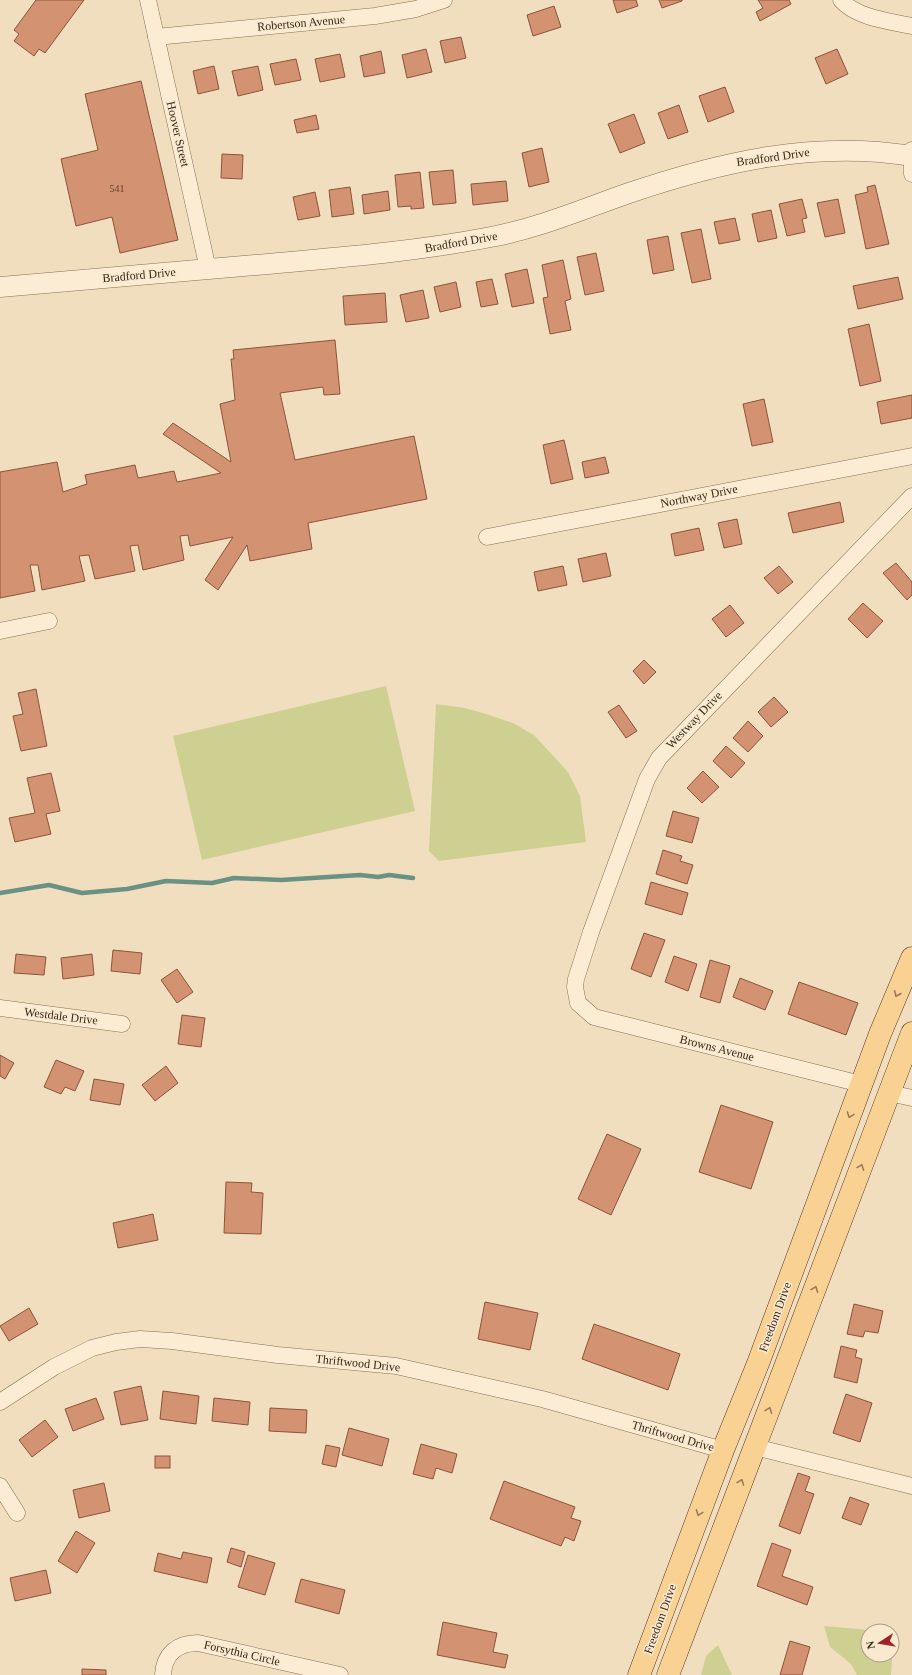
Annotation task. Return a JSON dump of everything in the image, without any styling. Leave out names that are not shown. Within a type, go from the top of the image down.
[{"type":"main road","name":"Freedom Drive","points":[[639,1675],[722,1450],[759,1361],[880,1034],[912,958]]},
{"type":"main road","points":[[668,1675],[912,1033]]},
{"type":"main road","points":[[755,1447],[750,1436],[748,1417],[819,1220],[816,1206]]},
{"type":"main road","points":[[655,1675],[724,1486],[726,1470],[722,1450]]},
{"type":"street","name":"Hoover Street","points":[[148,0],[208,269]]},
{"type":"street","name":"Robertson Avenue","points":[[156,37],[375,16],[416,9],[444,0]]},
{"type":"street","points":[[841,0],[847,6],[856,11],[912,26]]},
{"type":"street","points":[[912,150],[912,174]]},
{"type":"street","name":"Bradford Drive","points":[[0,287],[334,258],[430,248],[494,237],[542,224],[696,172],[772,155],[811,151],[847,151],[888,152],[912,156]]},
{"type":"street","name":"Northway Drive","points":[[487,537],[912,456]]},
{"type":"street","name":"Westway Drive","points":[[578,1003],[575,987],[576,979],[591,932],[647,779],[659,758],[912,496]]},
{"type":"street","points":[[0,630],[49,621]]},
{"type":"street","name":"Browns Avenue","points":[[578,1003],[594,1017],[862,1084]]},
{"type":"street","name":"Westdale Drive","points":[[0,1008],[122,1024]]},
{"type":"street","points":[[889,1093],[912,1098]]},
{"type":"street","name":"Thriftwood Drive","points":[[0,1402],[54,1367],[92,1348],[128,1340],[172,1341],[278,1355],[396,1366],[542,1399],[722,1450]]},
{"type":"street","points":[[755,1447],[912,1486]]},
{"type":"street","points":[[0,1486],[17,1513]]},
{"type":"street","name":"Forsythia Circle","points":[[164,1675],[166,1659],[175,1647],[188,1643],[198,1643],[340,1675]]},
{"type":"green space","points":[[386,686],[415,811],[202,860],[173,736]]},
{"type":"green space","points":[[436,704],[465,708],[486,714],[513,723],[534,735],[568,772],[580,796],[586,842],[439,861],[429,851]]},
{"type":"green space","points":[[824,1626],[860,1629],[860,1663],[892,1663],[891,1675],[857,1675],[851,1664],[830,1647]]},
{"type":"green space","points":[[718,1645],[732,1675],[701,1675],[706,1656]]},
{"type":"building","points":[[36,0],[84,0],[45,53],[39,49],[34,56],[14,41],[19,34],[14,30]]},
{"type":"building","points":[[613,0],[636,0],[638,6],[617,13]]},
{"type":"building","points":[[659,0],[682,0],[682,1],[662,8]]},
{"type":"building","points":[[758,0],[789,0],[791,4],[760,21],[756,12],[763,8]]},
{"type":"building","points":[[554,6],[561,27],[533,36],[527,15]]},
{"type":"building","points":[[461,37],[466,58],[445,63],[440,41]]},
{"type":"building","points":[[426,49],[432,72],[407,78],[402,55]]},
{"type":"building","points":[[837,49],[848,74],[826,84],[815,58]]},
{"type":"building","points":[[381,51],[385,73],[364,77],[360,56]]},
{"type":"building","points":[[340,54],[345,77],[320,82],[315,59]]},
{"type":"building","points":[[296,59],[301,80],[275,85],[270,64]]},
{"type":"building","points":[[214,66],[219,89],[198,94],[193,71]]},
{"type":"building","points":[[258,66],[263,90],[238,96],[232,71]]},
{"type":"building","points":[[141,81],[178,240],[120,253],[112,217],[76,226],[61,159],[98,150],[85,94]]},
{"type":"building","points":[[725,87],[734,112],[708,122],[699,96]]},
{"type":"building","points":[[679,105],[688,132],[668,139],[658,113]]},
{"type":"building","points":[[634,114],[645,143],[620,153],[608,124]]},
{"type":"building","points":[[316,115],[319,129],[297,133],[294,120]]},
{"type":"building","points":[[542,148],[549,182],[529,187],[522,153]]},
{"type":"building","points":[[222,154],[243,155],[242,179],[221,178]]},
{"type":"building","points":[[453,170],[456,203],[433,205],[429,172]]},
{"type":"building","points":[[420,172],[424,208],[411,209],[411,206],[398,207],[395,175]]},
{"type":"building","points":[[506,181],[508,201],[473,205],[471,184]]},
{"type":"building","points":[[875,185],[889,244],[866,249],[855,195],[868,192],[867,187]]},
{"type":"building","points":[[350,187],[354,214],[332,217],[329,190]]},
{"type":"building","points":[[388,191],[390,210],[364,214],[362,195]]},
{"type":"building","points":[[315,192],[320,216],[298,220],[293,197]]},
{"type":"building","points":[[802,199],[807,218],[802,219],[805,232],[787,236],[779,204]]},
{"type":"building","points":[[838,199],[845,233],[825,237],[817,203]]},
{"type":"building","points":[[771,210],[777,238],[758,242],[752,214]]},
{"type":"building","points":[[735,218],[740,240],[719,244],[714,222]]},
{"type":"building","points":[[701,229],[711,279],[692,283],[681,233]]},
{"type":"building","points":[[668,236],[674,270],[653,274],[647,240]]},
{"type":"building","points":[[596,253],[604,291],[585,295],[577,257]]},
{"type":"building","points":[[563,260],[571,299],[565,301],[571,330],[550,334],[543,298],[548,297],[542,265]]},
{"type":"building","points":[[527,269],[534,303],[512,307],[505,274]]},
{"type":"building","points":[[898,277],[903,299],[858,309],[853,286]]},
{"type":"building","points":[[492,279],[498,304],[481,307],[476,282]]},
{"type":"building","points":[[456,282],[461,307],[440,312],[434,287]]},
{"type":"building","points":[[423,290],[429,318],[406,322],[400,295]]},
{"type":"building","points":[[385,293],[387,322],[345,325],[343,296]]},
{"type":"building","points":[[869,324],[881,381],[860,386],[848,329]]},
{"type":"building","points":[[335,340],[340,394],[324,395],[323,387],[280,393],[295,460],[414,436],[427,499],[308,523],[312,549],[250,561],[247,545],[218,590],[205,580],[233,537],[190,546],[188,535],[180,536],[184,560],[143,570],[138,545],[130,546],[135,571],[95,579],[89,555],[79,556],[85,581],[42,590],[38,565],[30,565],[35,591],[0,598],[0,472],[57,462],[63,492],[87,484],[85,475],[135,465],[138,478],[174,471],[177,482],[221,473],[163,434],[173,423],[231,462],[220,404],[235,400],[231,359],[234,359],[233,350]]},
{"type":"building","points":[[912,395],[912,418],[881,424],[877,402]]},
{"type":"building","points":[[764,399],[773,442],[752,446],[743,404]]},
{"type":"building","points":[[564,440],[573,479],[551,484],[543,445]]},
{"type":"building","points":[[605,457],[609,473],[585,478],[582,462]]},
{"type":"building","points":[[840,502],[844,522],[793,533],[788,513]]},
{"type":"building","points":[[737,519],[742,544],[724,548],[718,523]]},
{"type":"building","points":[[699,528],[704,550],[675,556],[671,534]]},
{"type":"building","points":[[606,553],[611,576],[583,582],[578,559]]},
{"type":"building","points":[[896,563],[912,582],[912,595],[907,600],[883,573]]},
{"type":"building","points":[[563,566],[567,585],[538,591],[534,572]]},
{"type":"building","points":[[779,566],[793,582],[778,594],[764,578]]},
{"type":"building","points":[[863,603],[883,621],[867,638],[848,619]]},
{"type":"building","points":[[730,605],[744,623],[726,637],[712,619]]},
{"type":"building","points":[[644,660],[656,672],[644,684],[633,671]]},
{"type":"building","points":[[36,689],[47,746],[21,751],[13,716],[23,714],[18,693]]},
{"type":"building","points":[[774,697],[788,712],[771,727],[758,712]]},
{"type":"building","points":[[619,705],[637,731],[626,738],[608,712]]},
{"type":"building","points":[[748,721],[763,736],[748,752],[733,738]]},
{"type":"building","points":[[726,746],[745,763],[731,778],[713,761]]},
{"type":"building","points":[[703,771],[719,787],[702,803],[687,788]]},
{"type":"building","points":[[51,773],[60,811],[46,814],[51,834],[15,842],[9,818],[35,813],[27,778]]},
{"type":"building","points":[[673,811],[699,818],[692,843],[666,836]]},
{"type":"building","points":[[663,850],[682,856],[680,861],[693,865],[687,884],[656,874]]},
{"type":"building","points":[[651,882],[688,893],[682,915],[645,904]]},
{"type":"building","points":[[644,933],[665,940],[651,977],[631,969]]},
{"type":"building","points":[[113,950],[142,953],[140,974],[111,971]]},
{"type":"building","points":[[16,954],[46,957],[44,975],[14,973]]},
{"type":"building","points":[[92,954],[94,975],[63,979],[61,958]]},
{"type":"building","points":[[674,956],[697,964],[688,991],[665,982]]},
{"type":"building","points":[[710,960],[730,966],[720,1003],[700,997]]},
{"type":"building","points":[[177,969],[193,992],[177,1003],[161,980]]},
{"type":"building","points":[[740,978],[773,991],[765,1010],[733,997]]},
{"type":"building","points":[[799,982],[858,1003],[846,1035],[788,1014]]},
{"type":"building","points":[[182,1015],[205,1018],[201,1047],[178,1044]]},
{"type":"building","points":[[0,1055],[14,1063],[5,1079],[0,1076]]},
{"type":"building","points":[[56,1060],[84,1071],[75,1091],[65,1087],[61,1094],[44,1087]]},
{"type":"building","points":[[166,1066],[178,1083],[155,1101],[142,1085]]},
{"type":"building","points":[[94,1079],[124,1084],[120,1105],[90,1100]]},
{"type":"building","points":[[721,1105],[773,1122],[751,1189],[699,1172]]},
{"type":"building","points":[[607,1134],[641,1149],[611,1215],[578,1199]]},
{"type":"building","points":[[226,1182],[252,1183],[251,1192],[263,1193],[261,1234],[224,1233]]},
{"type":"building","points":[[153,1214],[158,1240],[118,1248],[113,1223]]},
{"type":"building","points":[[485,1302],[538,1313],[530,1350],[478,1339]]},
{"type":"building","points":[[854,1304],[883,1311],[878,1333],[865,1331],[863,1337],[847,1334]]},
{"type":"building","points":[[29,1308],[38,1324],[9,1341],[0,1326]]},
{"type":"building","points":[[594,1324],[680,1354],[668,1390],[582,1359]]},
{"type":"building","points":[[841,1346],[857,1350],[855,1357],[862,1359],[857,1383],[834,1377]]},
{"type":"building","points":[[141,1386],[148,1420],[121,1425],[114,1392]]},
{"type":"building","points":[[163,1391],[199,1396],[196,1424],[160,1419]]},
{"type":"building","points":[[846,1394],[872,1403],[860,1442],[833,1433]]},
{"type":"building","points":[[96,1398],[104,1419],[73,1431],[65,1409]]},
{"type":"building","points":[[214,1398],[250,1402],[248,1425],[212,1421]]},
{"type":"building","points":[[270,1408],[307,1410],[306,1433],[269,1431]]},
{"type":"building","points":[[45,1420],[58,1437],[32,1457],[19,1440]]},
{"type":"building","points":[[349,1428],[389,1439],[382,1466],[342,1455]]},
{"type":"building","points":[[421,1444],[457,1454],[452,1473],[436,1468],[433,1479],[413,1474]]},
{"type":"building","points":[[326,1445],[340,1448],[336,1467],[322,1464]]},
{"type":"building","points":[[155,1456],[170,1456],[170,1468],[155,1468]]},
{"type":"building","points":[[798,1473],[810,1477],[805,1491],[814,1494],[800,1534],[779,1526]]},
{"type":"building","points":[[504,1481],[575,1507],[571,1518],[581,1521],[574,1541],[565,1537],[561,1546],[490,1519]]},
{"type":"building","points":[[104,1483],[110,1511],[79,1518],[73,1490]]},
{"type":"building","points":[[850,1497],[869,1504],[861,1525],[842,1518]]},
{"type":"building","points":[[76,1531],[95,1543],[77,1573],[58,1561]]},
{"type":"building","points":[[772,1543],[791,1550],[782,1576],[813,1587],[807,1605],[757,1586]]},
{"type":"building","points":[[231,1548],[245,1552],[241,1567],[227,1562]]},
{"type":"building","points":[[183,1552],[212,1558],[207,1583],[154,1571],[158,1553],[181,1559]]},
{"type":"building","points":[[248,1555],[275,1563],[265,1595],[238,1587]]},
{"type":"building","points":[[46,1570],[51,1593],[15,1601],[10,1578]]},
{"type":"building","points":[[301,1579],[345,1590],[339,1614],[295,1602]]},
{"type":"building","points":[[443,1622],[497,1633],[493,1652],[508,1655],[505,1668],[437,1655]]},
{"type":"building","points":[[790,1641],[810,1647],[802,1675],[780,1675]]},
{"type":"building","points":[[82,1669],[106,1670],[106,1675],[82,1675]]},
{"type":"waterway","points":[[0,893],[49,885],[82,893],[127,889],[166,881],[212,883],[234,878],[281,880],[360,875],[378,877],[389,875],[413,878]]}]
